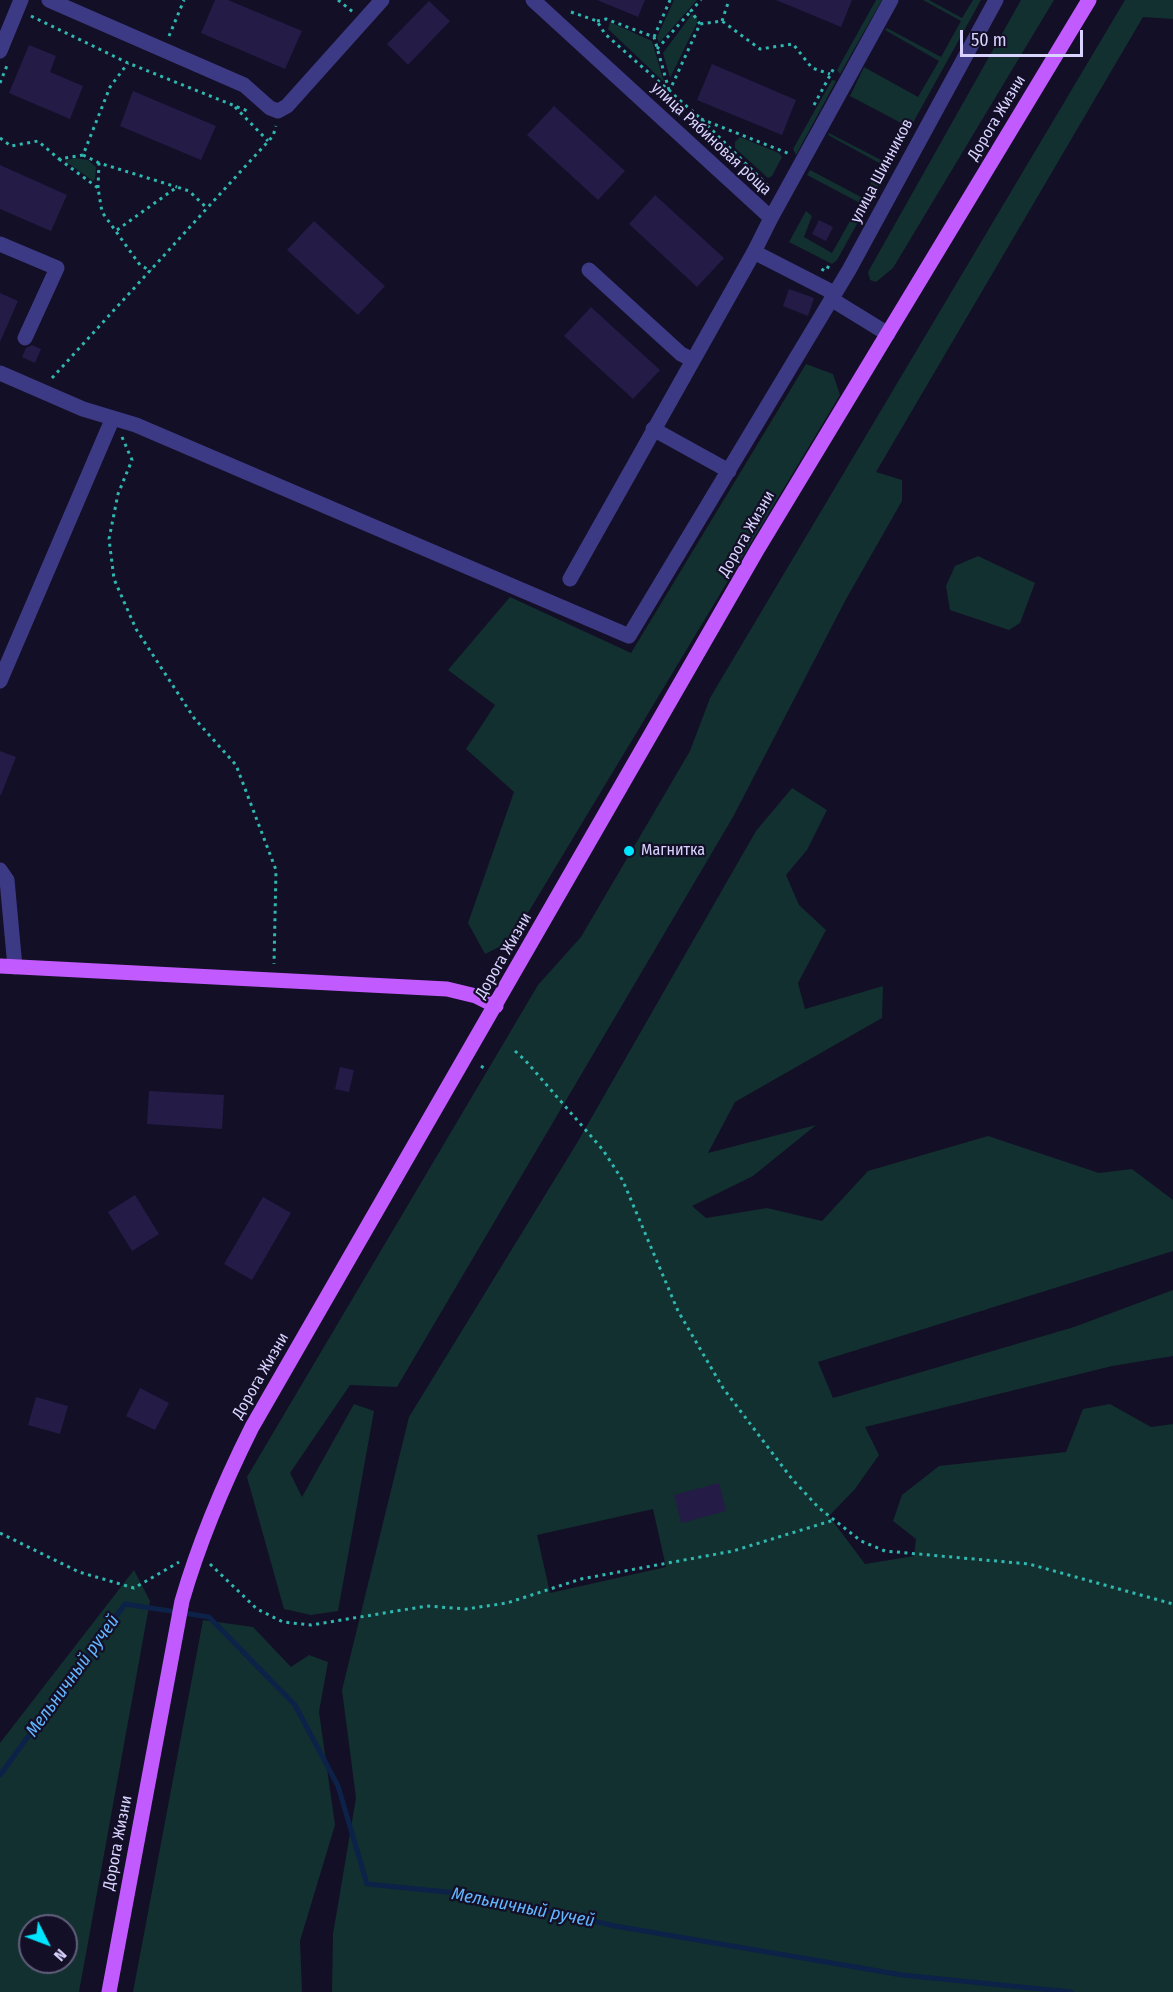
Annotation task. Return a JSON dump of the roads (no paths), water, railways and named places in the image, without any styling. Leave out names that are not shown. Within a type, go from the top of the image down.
[{"type":"main road","name":"Дорога Жизни","points":[[109,1992],[182,1601],[197,1551],[225,1480],[252,1427],[758,550],[1089,0]]},
{"type":"main road","points":[[8,966],[274,978],[447,989],[476,996],[496,1006]]},
{"type":"street","points":[[6,52],[21,0]]},
{"type":"street","points":[[49,0],[244,85],[270,108],[278,111],[287,106],[382,0]]},
{"type":"street","name":"улица Рябиновая роща","points":[[533,0],[771,218],[570,579]]},
{"type":"street","points":[[771,218],[891,0]]},
{"type":"street","name":"улица Шинников","points":[[112,420],[136,425],[629,636],[849,270],[996,0]]},
{"type":"street","points":[[0,244],[57,268],[26,338]]},
{"type":"street","points":[[754,252],[832,296],[888,334]]},
{"type":"street","points":[[589,270],[681,354],[692,359]]},
{"type":"street","points":[[0,373],[112,420],[0,681]]},
{"type":"street","points":[[653,429],[729,471]]},
{"type":"street","points":[[0,870],[7,880],[8,966]]},
{"type":"waterway","name":"Мельничный ручей","points":[[0,1775],[125,1604],[209,1617],[295,1705],[338,1786],[367,1884],[477,1895],[615,1926],[902,1975],[1071,1992]]},
{"type":"place","name":"Магнитка","points":[[629,851]]}]
